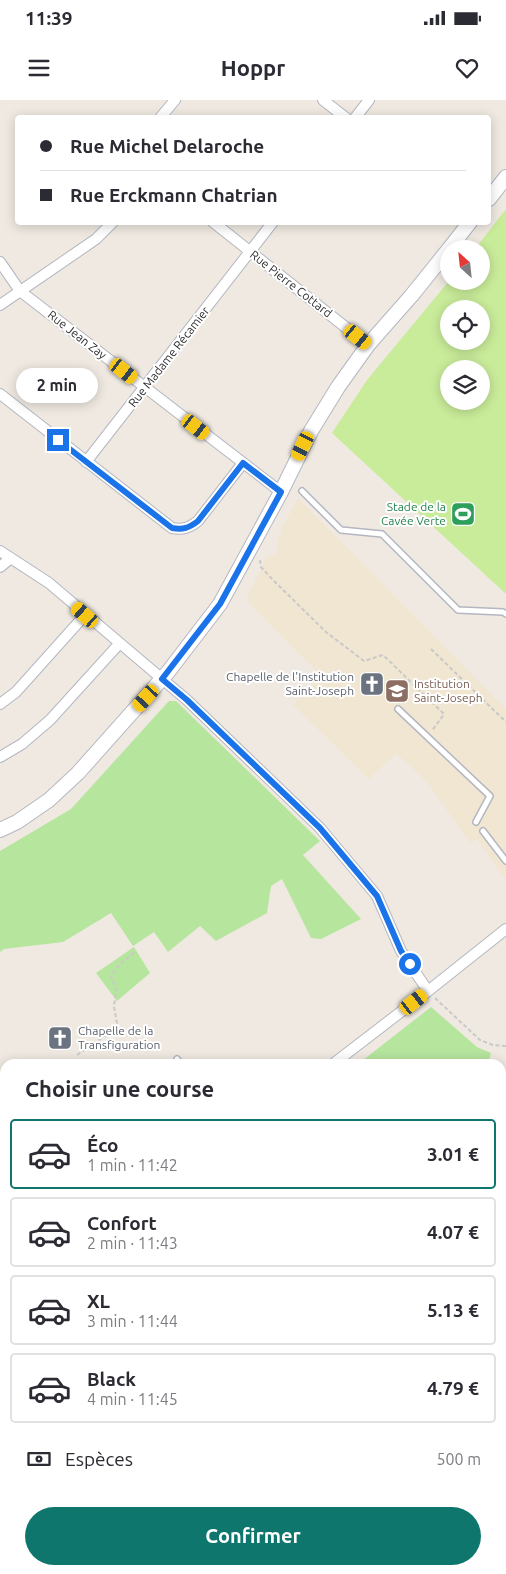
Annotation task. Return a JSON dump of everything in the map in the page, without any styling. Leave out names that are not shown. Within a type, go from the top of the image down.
[{"type":"street","points":[[162,115],[175,100]]},
{"type":"street","points":[[323,100],[342,115]]},
{"type":"street","points":[[357,115],[369,100]]},
{"type":"street","points":[[491,196],[506,177]]},
{"type":"street","points":[[0,305],[96,239],[110,225]]},
{"type":"street","name":"Rue Pierre Cottard","points":[[217,225],[368,345]]},
{"type":"street","name":"Rue Madame Récamier","points":[[86,462],[271,225]]},
{"type":"street","points":[[456,240],[468,225]]},
{"type":"street","points":[[0,830],[17,822],[49,800],[78,773],[162,679],[220,604],[281,492],[311,431],[338,387],[368,345],[440,260]]},
{"type":"street","name":"Rue Jean Zay","points":[[0,262],[20,291],[281,492]]},
{"type":"street","points":[[0,394],[172,528],[190,527],[198,521],[243,463]]},
{"type":"street","points":[[0,551],[49,583],[187,700],[320,828],[377,896],[401,951],[428,991]]},
{"type":"street","points":[[0,567],[11,558]]},
{"type":"street","points":[[0,704],[16,692],[85,615]]},
{"type":"street","points":[[0,757],[22,744],[50,720],[119,644]]},
{"type":"street","points":[[340,1059],[506,929]]},
{"type":"lane","points":[[302,491],[342,530],[382,534],[458,610],[503,612],[506,614]]},
{"type":"lane","points":[[398,709],[490,796],[476,822]]},
{"type":"lane","points":[[483,831],[506,862]]},
{"type":"path","points":[[256,539],[261,567],[326,632],[364,660],[383,655],[444,714],[428,738]]},
{"type":"path","points":[[430,649],[506,722]]},
{"type":"path","points":[[76,1055],[112,1031],[113,1026],[117,1022],[114,1006],[116,989],[111,976],[120,964],[136,951]]},
{"type":"path","points":[[442,1006],[480,1040],[493,1045],[506,1046]]},
{"type":"shaded area","name":"Institution Saint-Joseph","points":[[298,498],[506,709],[506,880],[477,839],[470,843],[427,782],[396,753],[369,779],[293,705],[321,676],[246,600],[267,556],[274,555],[279,546],[277,543],[283,526]]},
{"type":"green space","name":"Stade de la Cavée Verte","points":[[506,209],[506,594],[332,433],[367,380],[442,290],[490,290],[490,240],[482,240]]},
{"type":"green space","points":[[169,701],[176,701],[320,841],[303,855],[361,919],[321,939],[311,938],[282,879],[271,886],[267,913],[216,941],[200,926],[168,952],[154,932],[133,946],[111,913],[63,942],[4,949],[0,952],[0,851],[71,809]]},
{"type":"green space","points":[[134,947],[150,973],[117,1001],[96,973]]},
{"type":"green space","points":[[431,1007],[477,1047],[491,1053],[489,1059],[364,1059]]},
{"type":"place","name":"Stade de la Cavée Verte","points":[[463,514]]},
{"type":"place","name":"Chapelle de l'Institution Saint-Joseph","points":[[372,684]]},
{"type":"place","name":"Institution Saint-Joseph","points":[[397,691]]},
{"type":"place","name":"Chapelle de la Transfiguration","points":[[60,1038]]},
{"type":"route","points":[[58,440],[172,528],[190,527],[198,521],[243,463],[281,492],[220,604],[162,679],[187,700],[320,828],[377,896],[401,951],[410,964]]}]
